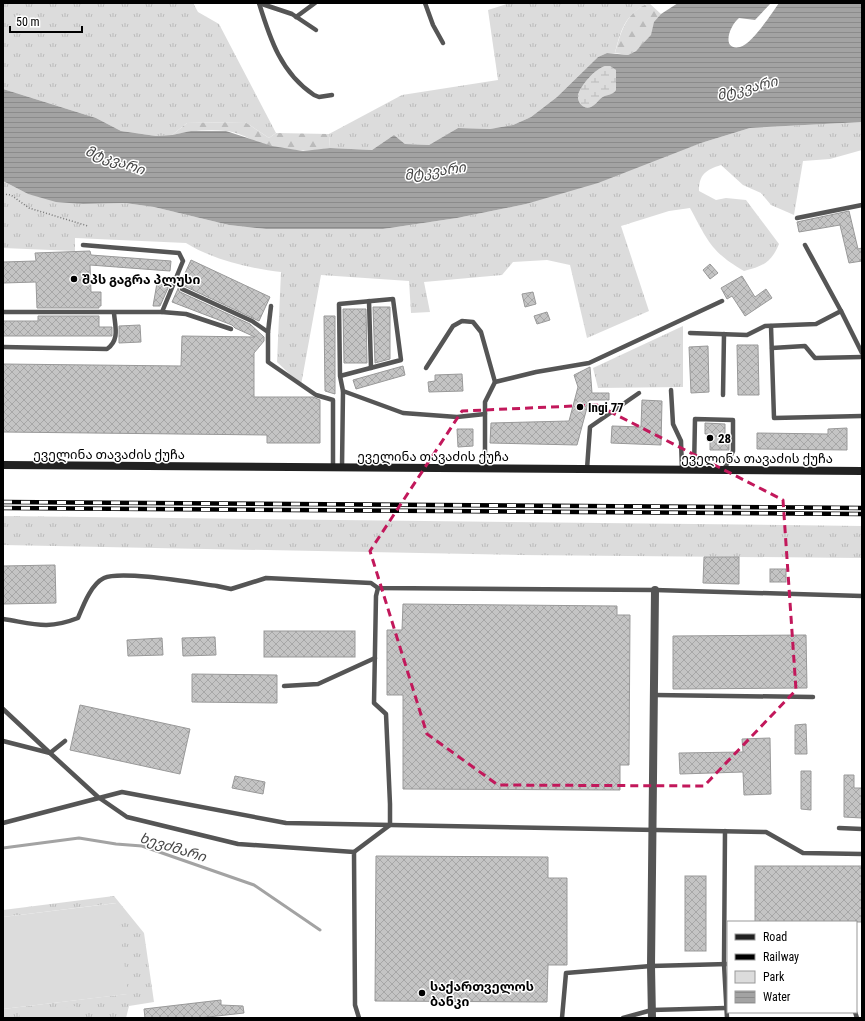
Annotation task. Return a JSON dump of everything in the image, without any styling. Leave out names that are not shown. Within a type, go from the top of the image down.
[{"type":"main road","name":"ეველინა თავაძის ქუჩა","points":[[3,465],[862,471]]},
{"type":"street","points":[[652,1014],[651,966],[655,590]]},
{"type":"lane","points":[[259,3],[296,17],[316,30]]},
{"type":"lane","points":[[259,3],[270,41],[287,70],[314,95],[319,97],[332,95]]},
{"type":"lane","points":[[296,17],[315,3]]},
{"type":"lane","points":[[425,3],[433,25],[443,43]]},
{"type":"lane","points":[[797,218],[862,205]]},
{"type":"lane","points":[[83,245],[179,253],[183,261],[162,312]]},
{"type":"lane","points":[[805,246],[841,311],[862,353]]},
{"type":"lane","points":[[182,289],[252,321],[268,332]]},
{"type":"lane","points":[[340,376],[401,360],[393,299],[339,304],[340,376],[343,391],[342,467]]},
{"type":"lane","points":[[369,301],[371,368]]},
{"type":"lane","points":[[495,382],[536,372],[589,363],[722,301]]},
{"type":"lane","points":[[271,306],[268,332],[268,362],[316,395],[333,400],[333,467]]},
{"type":"lane","points":[[690,333],[747,335],[765,326],[816,324],[841,311]]},
{"type":"lane","points":[[3,312],[162,312],[186,314],[232,329]]},
{"type":"lane","points":[[3,347],[107,349],[116,338],[114,313]]},
{"type":"lane","points":[[426,368],[453,326],[462,321],[473,322],[481,332],[495,382],[485,402],[485,468]]},
{"type":"lane","points":[[771,326],[774,418],[862,416]]},
{"type":"lane","points":[[723,395],[724,334]]},
{"type":"lane","points":[[772,348],[805,346],[815,358],[862,357]]},
{"type":"lane","points":[[671,390],[673,424],[681,441],[682,448],[682,470]]},
{"type":"lane","points":[[343,391],[403,413],[457,417],[485,414]]},
{"type":"lane","points":[[587,469],[590,426],[639,393]]},
{"type":"lane","points":[[694,470],[695,419],[734,420],[733,451],[724,470]]},
{"type":"lane","points":[[3,619],[44,626],[59,625],[78,618],[89,594],[104,578],[124,575],[217,586],[230,589],[266,578],[371,583],[378,588],[655,590],[862,596]]},
{"type":"lane","points":[[378,588],[376,596],[374,704],[386,714],[390,825]]},
{"type":"lane","points":[[284,686],[318,684],[375,658]]},
{"type":"lane","points":[[654,695],[813,697]]},
{"type":"lane","points":[[3,709],[98,797],[127,817],[238,844],[354,852],[390,825]]},
{"type":"lane","points":[[3,741],[50,753]]},
{"type":"lane","points":[[50,753],[65,741]]},
{"type":"lane","points":[[3,823],[98,797],[122,792],[286,823],[766,832],[803,853],[862,854]]},
{"type":"lane","points":[[839,828],[862,829]]},
{"type":"lane","points":[[725,831],[727,1018]]},
{"type":"lane","points":[[354,852],[355,1005],[359,1018]]},
{"type":"lane","points":[[562,1018],[566,973],[651,966],[726,964]]},
{"type":"lane","points":[[623,1018],[726,1008]]},
{"type":"path","points":[[3,194],[12,195],[29,208],[88,226]]},
{"type":"highlighted area","points":[[597,405],[783,500],[796,690],[704,786],[498,785],[427,734],[370,551],[462,411]]},
{"type":"green space","points":[[3,3],[193,3],[198,12],[219,24],[276,133],[269,138],[245,122],[187,123],[172,135],[156,136],[121,131],[96,118],[3,89]]},
{"type":"green space","points":[[510,3],[648,3],[634,12],[625,24],[619,37],[615,53],[607,53],[598,57],[557,97],[531,117],[513,125],[490,129],[458,128],[429,145],[405,144],[394,135],[372,150],[330,148],[329,134],[402,95],[498,80],[488,10]]},
{"type":"green space","points":[[649,3],[661,14],[656,21],[648,41],[642,47],[628,55],[615,53],[622,30],[630,17],[641,7]]},
{"type":"green space","points":[[605,66],[610,66],[616,70],[616,90],[613,93],[602,97],[591,107],[586,108],[580,103],[578,95],[585,82],[597,70]]},
{"type":"green space","points":[[245,122],[269,138],[276,133],[329,134],[330,148],[320,150],[292,150],[264,144],[234,132],[219,130],[185,132],[172,135],[187,123]]},
{"type":"green space","points":[[862,122],[862,150],[830,159],[803,161],[794,215],[771,205],[761,193],[743,185],[721,165],[707,171],[704,174],[700,180],[699,191],[716,200],[726,198],[746,200],[779,244],[773,256],[766,263],[744,271],[724,258],[711,245],[690,208],[669,211],[621,226],[649,311],[587,338],[570,265],[547,260],[513,262],[502,275],[424,282],[430,312],[411,313],[409,281],[321,275],[301,385],[277,362],[281,272],[232,262],[207,254],[186,243],[75,238],[75,251],[3,248],[3,181],[28,194],[83,204],[125,203],[154,207],[229,225],[266,229],[383,229],[457,218],[526,204],[701,143],[750,128]]},
{"type":"green space","points":[[683,326],[683,387],[598,388],[593,368]]},
{"type":"green space","points":[[3,516],[862,526],[862,558],[520,555],[3,545]]},
{"type":"green space","points":[[114,896],[144,933],[154,1002],[129,1006],[126,1018],[3,1018],[3,1009],[127,994],[116,903],[3,917],[3,910]]},
{"type":"green space","points":[[117,903],[128,994],[3,1009],[3,917]]},
{"type":"green space","points":[[76,1006],[78,1018],[20,1018],[19,1014]]},
{"type":"water","name":"მტკვარი","points":[[678,3],[771,3],[755,20],[739,18],[732,26],[729,37],[730,45],[740,47],[745,45],[756,34],[779,3],[862,3],[862,122],[750,128],[701,143],[598,183],[526,204],[457,218],[383,229],[266,229],[229,225],[154,207],[125,203],[83,204],[56,202],[28,194],[3,181],[3,89],[96,118],[121,131],[156,136],[172,135],[191,131],[226,131],[272,146],[303,151],[330,148],[372,150],[394,135],[405,144],[429,145],[458,128],[490,129],[513,125],[531,117],[557,97],[598,57],[607,53],[628,55],[636,51],[651,35],[654,22],[661,14]],"holes":[[[605,66],[610,66],[616,70],[616,90],[613,93],[602,97],[591,107],[584,107],[578,98],[582,87],[597,70]]]},
{"type":"building","points":[[849,211],[858,249],[862,248],[862,261],[849,263],[840,225],[799,232],[797,222]]},
{"type":"building","points":[[90,251],[91,255],[171,261],[170,271],[90,265],[91,292],[101,292],[101,306],[99,306],[99,308],[37,308],[36,282],[3,283],[3,262],[36,261],[35,253]]},
{"type":"building","points":[[191,260],[270,297],[259,321],[184,286],[180,286],[178,289],[180,292],[250,324],[264,337],[264,341],[254,353],[254,397],[313,397],[320,400],[320,443],[267,443],[267,435],[3,432],[3,364],[181,366],[182,336],[255,337],[235,328],[232,325],[172,302]]},
{"type":"building","points":[[710,264],[718,273],[710,279],[703,270]]},
{"type":"building","points":[[742,276],[755,297],[766,289],[772,298],[745,316],[732,296],[727,299],[721,288]]},
{"type":"building","points":[[157,283],[169,286],[160,306],[153,306]]},
{"type":"building","points":[[533,292],[536,304],[525,307],[522,294]]},
{"type":"building","points":[[373,307],[390,307],[390,359],[375,363]]},
{"type":"building","points":[[343,309],[366,309],[367,363],[344,363]]},
{"type":"building","points":[[547,312],[550,320],[537,324],[534,316]]},
{"type":"building","points":[[38,316],[99,316],[99,327],[112,327],[112,336],[3,336],[3,321],[38,321]]},
{"type":"building","points":[[324,316],[335,316],[335,394],[325,391]]},
{"type":"building","points":[[140,325],[141,342],[119,343],[119,326]]},
{"type":"building","points":[[737,345],[758,345],[759,395],[738,395]]},
{"type":"building","points":[[708,346],[709,392],[691,393],[689,347]]},
{"type":"building","points":[[403,366],[405,375],[356,389],[353,380]]},
{"type":"building","name":"Ingi 77","points":[[590,367],[592,393],[609,393],[609,400],[589,400],[577,445],[490,443],[491,423],[569,421],[578,387],[574,375]]},
{"type":"building","points":[[462,374],[463,391],[429,392],[428,382],[435,381],[435,375]]},
{"type":"building","points":[[642,400],[662,401],[661,445],[611,443],[612,426],[641,427]]},
{"type":"building","points":[[705,423],[725,424],[725,441],[729,441],[729,450],[710,450],[710,434],[705,434]]},
{"type":"building","points":[[847,428],[847,450],[757,449],[757,433],[828,434],[828,429]]},
{"type":"building","points":[[457,429],[473,429],[473,446],[458,447]]},
{"type":"building","points":[[704,557],[739,557],[739,584],[703,583]]},
{"type":"building","points":[[55,565],[56,603],[3,604],[3,566]]},
{"type":"building","points":[[770,569],[786,569],[786,582],[770,582]]},
{"type":"building","points":[[403,604],[617,606],[617,615],[630,615],[629,765],[620,765],[620,790],[403,789],[403,695],[387,695],[387,630],[402,630]]},
{"type":"building","points":[[264,631],[355,631],[355,657],[264,657]]},
{"type":"building","points":[[806,635],[807,688],[673,689],[673,636]]},
{"type":"building","points":[[215,637],[216,655],[183,656],[182,638]]},
{"type":"building","points":[[162,638],[163,655],[128,656],[127,640]]},
{"type":"building","points":[[192,674],[277,675],[277,703],[192,702]]},
{"type":"building","points":[[80,705],[190,729],[180,774],[70,750]]},
{"type":"building","points":[[806,724],[807,754],[795,754],[795,725]]},
{"type":"building","points":[[770,738],[771,794],[744,795],[743,772],[680,774],[679,753],[743,752],[742,739]]},
{"type":"building","points":[[801,771],[811,771],[811,810],[801,809]]},
{"type":"building","points":[[844,775],[854,775],[854,788],[862,788],[862,818],[844,817]]},
{"type":"building","points":[[235,776],[265,782],[263,794],[232,788]]},
{"type":"building","points":[[376,856],[548,857],[548,878],[567,878],[567,965],[548,965],[547,1002],[375,1001]]},
{"type":"building","points":[[755,866],[862,866],[862,922],[755,921]]},
{"type":"building","points":[[685,876],[706,876],[706,951],[685,951]]},
{"type":"building","points":[[221,1000],[221,1005],[243,1006],[244,1013],[199,1018],[145,1018],[144,1009]]},
{"type":"waterway","name":"ხევძმარი","points":[[3,848],[79,838],[116,844],[142,846],[254,885],[320,930]]},
{"type":"railway","points":[[3,502],[862,508]]},
{"type":"railway","points":[[3,508],[862,514]]},
{"type":"place","name":"შპს გაგრა პლუსი","points":[[74,279]]},
{"type":"place","name":"Ingi 77","points":[[580,407]]},
{"type":"place","name":"28","points":[[710,438]]},
{"type":"place","name":"საქართველოს ბანკი","points":[[422,993]]}]
